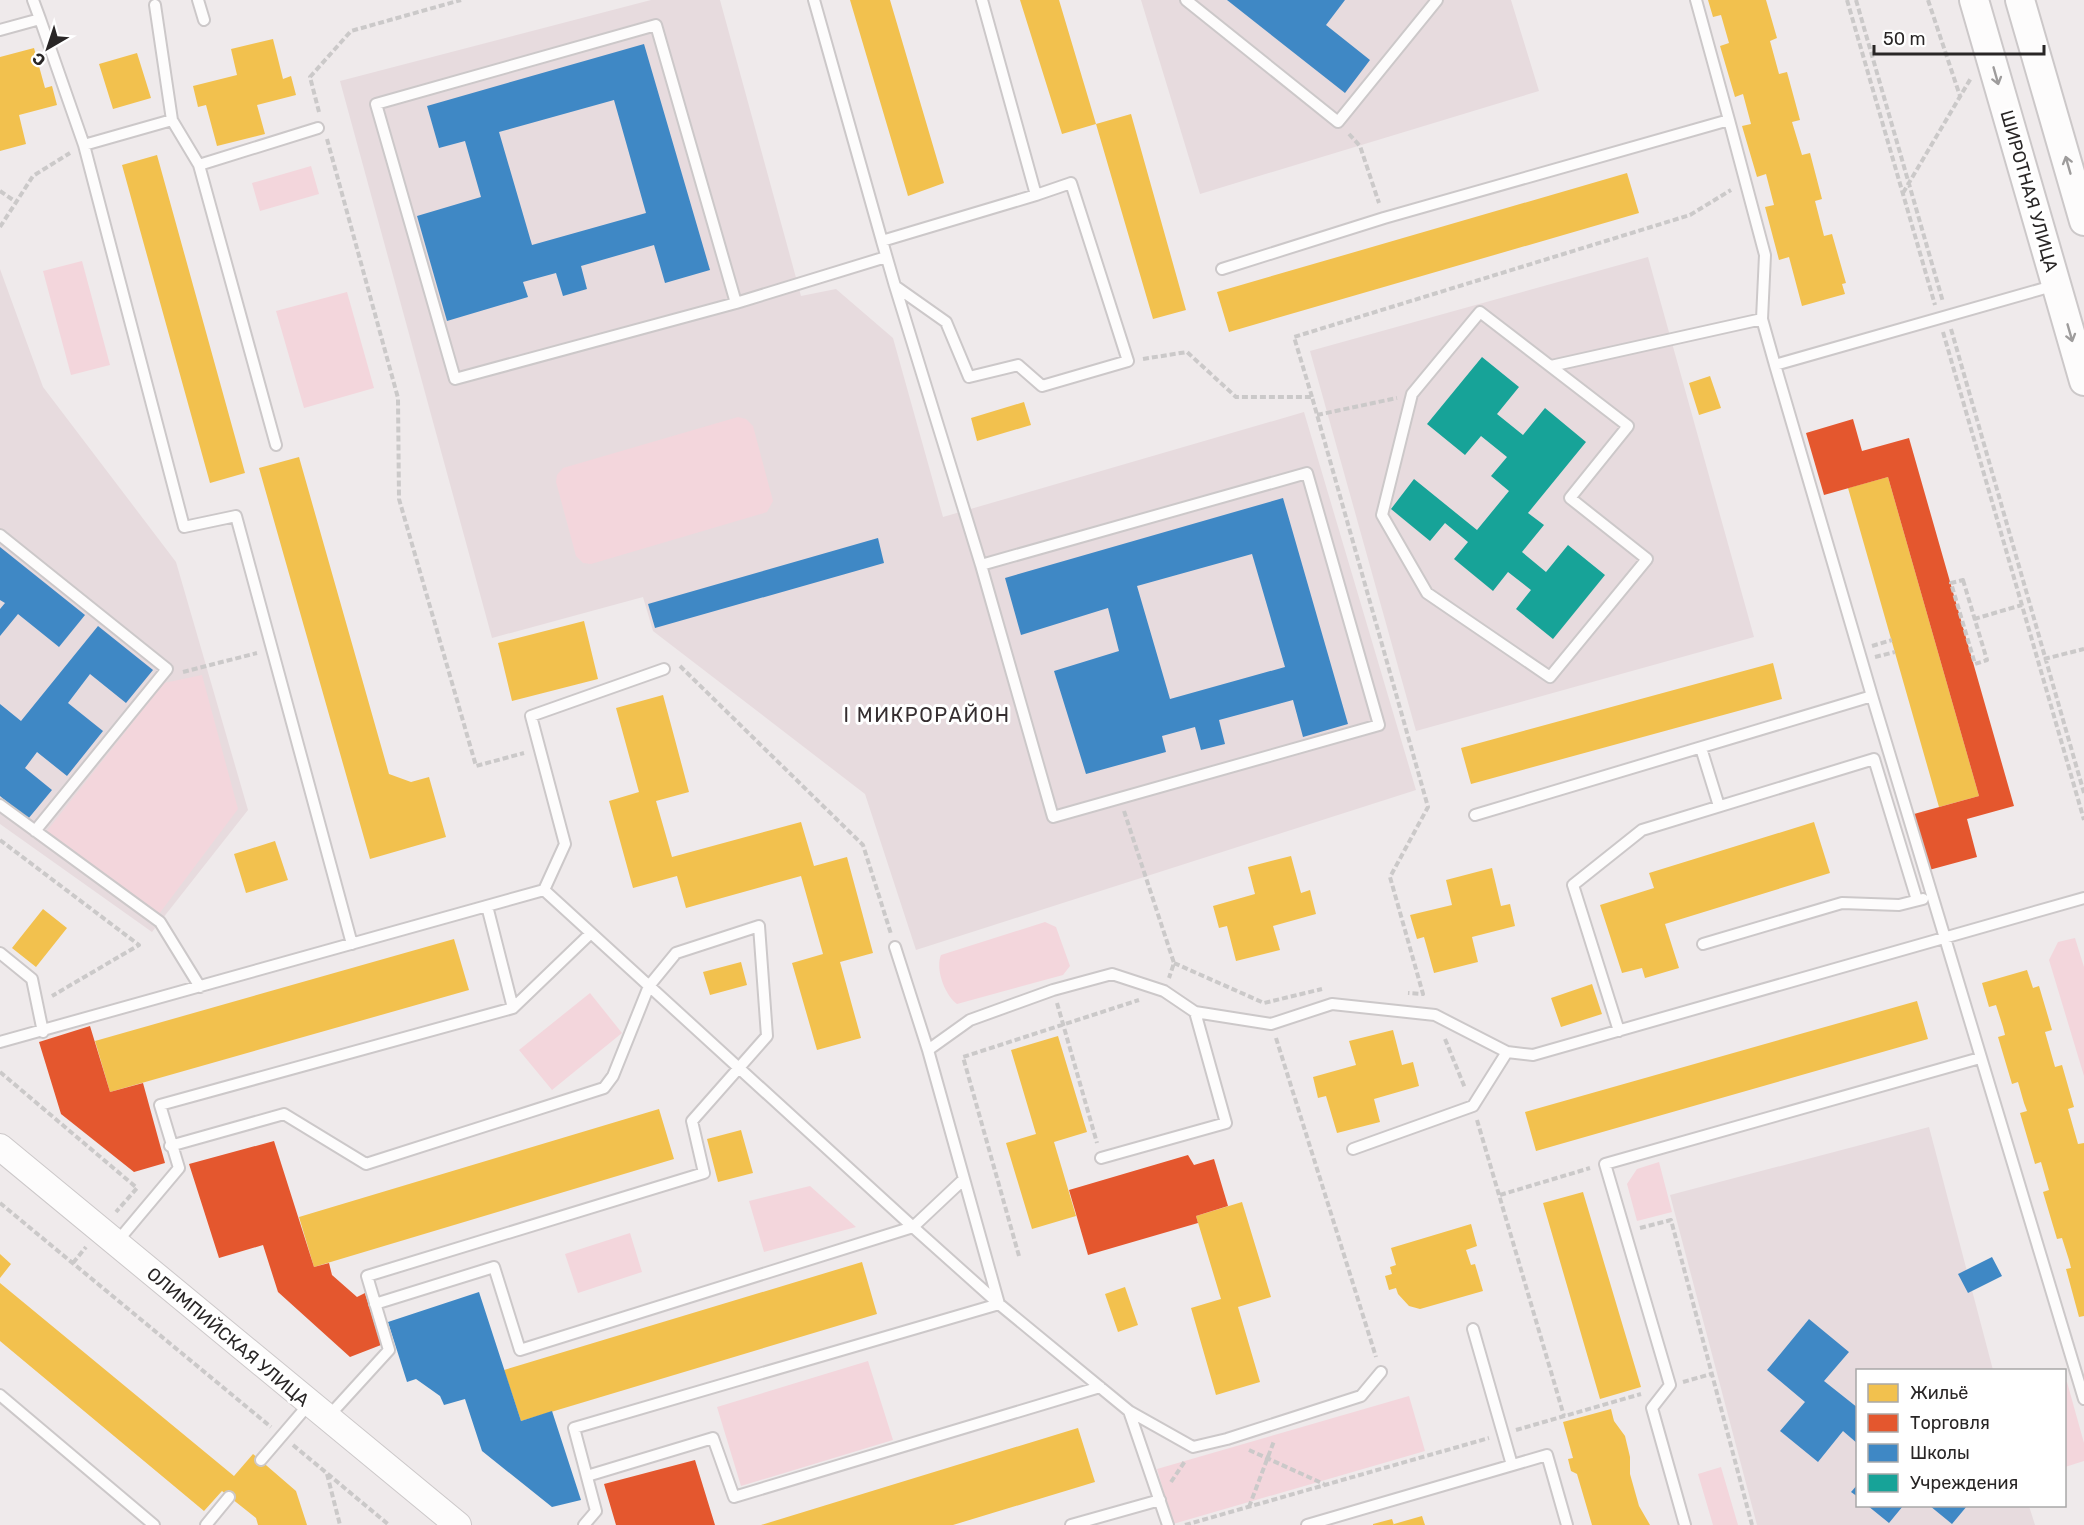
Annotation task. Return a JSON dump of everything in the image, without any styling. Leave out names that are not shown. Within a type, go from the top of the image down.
[{"type":"main road","name":"ШИРОТНАЯ УЛИЦА","points":[[1974,0],[2084,381]]},
{"type":"main road","points":[[2020,0],[2084,221]]},
{"type":"street","name":"ОЛИМПИЙСКАЯ УЛИЦА","points":[[0,1147],[458,1525]]},
{"type":"lane","points":[[33,0],[84,145],[184,527],[236,516],[352,944]]},
{"type":"lane","points":[[198,0],[204,20]]},
{"type":"lane","points":[[814,0],[886,257],[981,565],[1053,817],[1379,725],[1307,473],[981,565]]},
{"type":"lane","points":[[982,0],[1036,195]]},
{"type":"lane","points":[[1186,0],[1338,122],[1437,0]]},
{"type":"lane","points":[[1696,0],[1765,255],[1762,319],[1872,696],[2084,1399]]},
{"type":"lane","points":[[156,5],[172,120],[199,165],[276,445]]},
{"type":"lane","points":[[0,30],[40,19]]},
{"type":"lane","points":[[736,303],[656,25],[376,104],[455,379],[736,303],[886,257]]},
{"type":"lane","points":[[84,145],[172,120]]},
{"type":"lane","points":[[1222,269],[1384,218],[1729,120]]},
{"type":"lane","points":[[199,165],[321,127]]},
{"type":"lane","points":[[882,241],[1071,183],[1128,361],[1042,386],[1018,365],[969,377],[946,322],[895,286]]},
{"type":"lane","points":[[1775,365],[2056,285]]},
{"type":"lane","points":[[1480,312],[1628,426],[1570,498],[1647,559],[1550,677],[1427,593],[1382,515],[1412,394],[1480,312]]},
{"type":"lane","points":[[1551,366],[1762,319]]},
{"type":"lane","points":[[0,535],[167,669],[35,831]]},
{"type":"lane","points":[[0,1042],[43,1032],[544,890],[565,844],[531,716],[664,669]]},
{"type":"lane","points":[[1475,815],[1872,696]]},
{"type":"lane","points":[[1701,748],[1719,806]]},
{"type":"lane","points":[[1619,1031],[1573,885],[1642,830],[1874,759],[1917,900]]},
{"type":"lane","points":[[0,805],[160,922],[200,987]]},
{"type":"lane","points":[[544,890],[999,1304],[1129,1411],[1193,1447],[1227,1439],[1361,1396],[1381,1372]]},
{"type":"lane","points":[[1703,944],[1842,903],[1899,906],[1933,896]]},
{"type":"lane","points":[[928,1050],[970,1020],[1053,990],[1112,974],[1164,991],[1195,1012],[1271,1024],[1332,1004],[1436,1015],[1507,1052],[1533,1055],[2084,898]]},
{"type":"lane","points":[[488,906],[513,1008]]},
{"type":"lane","points":[[171,1146],[284,1114],[366,1164],[604,1088],[613,1076],[649,986],[676,953],[759,926],[767,1036],[692,1121],[704,1173],[367,1276],[389,1350],[318,1411],[282,1436],[261,1460]]},
{"type":"lane","points":[[108,1237],[179,1168],[160,1105],[513,1008],[591,933]]},
{"type":"lane","points":[[895,946],[928,1050],[999,1304]]},
{"type":"lane","points":[[0,953],[32,979],[43,1032]]},
{"type":"lane","points":[[1101,1158],[1226,1123],[1195,1012]]},
{"type":"lane","points":[[1353,1149],[1473,1106],[1507,1052]]},
{"type":"lane","points":[[1685,1525],[1652,1407],[1670,1385],[1605,1164],[1980,1058]]},
{"type":"lane","points":[[375,1304],[494,1267],[520,1350],[913,1227],[964,1179]]},
{"type":"lane","points":[[584,1525],[596,1511],[574,1428],[999,1304]]},
{"type":"lane","points":[[1473,1329],[1512,1465]]},
{"type":"lane","points":[[587,1476],[713,1438],[734,1497],[1100,1387]]},
{"type":"lane","points":[[0,1395],[154,1525]]},
{"type":"lane","points":[[1129,1411],[1168,1525]]},
{"type":"lane","points":[[1307,1525],[1547,1455],[1567,1525]]},
{"type":"lane","points":[[206,1525],[230,1497]]},
{"type":"lane","points":[[1071,1525],[1160,1500]]},
{"type":"path","points":[[461,0],[351,30],[310,78],[321,127],[398,398],[399,499],[476,766],[540,749]]},
{"type":"path","points":[[1847,0],[1903,194],[1943,316],[2084,793]]},
{"type":"path","points":[[1856,0],[1909,184],[2022,605],[2084,820]]},
{"type":"path","points":[[1928,0],[1960,96]]},
{"type":"path","points":[[1903,194],[1988,48]]},
{"type":"path","points":[[1338,122],[1360,146],[1384,218]]},
{"type":"path","points":[[0,227],[33,176],[84,145]]},
{"type":"path","points":[[1312,397],[1294,337],[1690,215],[1745,181]]},
{"type":"path","points":[[0,191],[16,202]]},
{"type":"path","points":[[1317,415],[1412,394]]},
{"type":"path","points":[[1963,580],[1974,619],[1987,660],[1975,664],[1951,583],[1963,580]]},
{"type":"path","points":[[1974,619],[2022,605]]},
{"type":"path","points":[[1880,644],[1892,640]]},
{"type":"path","points":[[159,678],[272,649]]},
{"type":"path","points":[[2038,661],[2084,649]]},
{"type":"path","points":[[1883,655],[1895,652]]},
{"type":"path","points":[[664,669],[679,665],[863,845],[895,946]]},
{"type":"path","points":[[1019,1256],[963,1057],[1164,991],[1174,963],[1120,798]]},
{"type":"path","points":[[1428,807],[1390,876],[1423,994],[1436,1015],[1473,1106],[1564,1416]]},
{"type":"path","points":[[0,840],[139,945],[37,1005]]},
{"type":"path","points":[[1174,963],[1264,1004],[1317,989],[1329,990]]},
{"type":"path","points":[[1053,990],[1101,1158]]},
{"type":"path","points":[[1399,993],[1423,994]]},
{"type":"path","points":[[1271,1024],[1381,1372]]},
{"type":"path","points":[[0,1072],[137,1188],[108,1237]]},
{"type":"path","points":[[1500,1195],[1605,1164]]},
{"type":"path","points":[[0,1203],[389,1525]]},
{"type":"path","points":[[1625,1232],[1671,1220],[1752,1525]]},
{"type":"path","points":[[1185,1525],[1711,1374]]},
{"type":"path","points":[[1249,1507],[1281,1420]]},
{"type":"path","points":[[1227,1439],[1326,1484]]},
{"type":"path","points":[[1160,1500],[1193,1447]]},
{"type":"path","points":[[327,1474],[340,1525]]},
{"type":"shaded area","points":[[651,0],[720,0],[801,296],[836,289],[893,338],[943,517],[1304,412],[1416,790],[916,950],[865,794],[653,631],[643,597],[492,638],[340,81]]},
{"type":"shaded area","points":[[1141,0],[1511,0],[1539,91],[1200,194]]},
{"type":"shaded area","points":[[311,166],[319,194],[260,211],[252,183]]},
{"type":"shaded area","points":[[1648,257],[1754,637],[1416,731],[1310,351]]},
{"type":"shaded area","points":[[82,261],[110,365],[71,375],[43,271]]},
{"type":"shaded area","points":[[0,269],[43,387],[176,562],[248,810],[152,932],[0,824]]},
{"type":"shaded area","points":[[347,292],[374,388],[304,408],[276,311]]},
{"type":"shaded area","points":[[738,417],[746,419],[753,426],[773,501],[767,512],[591,564],[583,563],[576,556],[556,482],[557,475],[563,468]]},
{"type":"shaded area","points":[[202,675],[238,809],[159,914],[46,832],[164,683]]},
{"type":"shaded area","points":[[1045,922],[1056,927],[1070,966],[1063,975],[957,1004],[953,1000],[940,974],[941,955]]},
{"type":"shaded area","points":[[2075,938],[2084,967],[2084,1076],[2049,960],[2058,942]]},
{"type":"shaded area","points":[[590,993],[622,1033],[552,1090],[519,1050]]},
{"type":"shaded area","points":[[1929,1127],[1993,1369],[1856,1369],[1856,1507],[2029,1507],[2035,1525],[1757,1525],[1670,1195]]},
{"type":"shaded area","points":[[1659,1162],[1672,1212],[1637,1221],[1627,1184],[1637,1169]]},
{"type":"shaded area","points":[[810,1186],[856,1227],[764,1252],[749,1201]]},
{"type":"shaded area","points":[[630,1233],[642,1272],[578,1293],[565,1254]]},
{"type":"shaded area","points":[[868,1361],[893,1440],[741,1486],[717,1407]]},
{"type":"shaded area","points":[[2066,1382],[2084,1443],[2084,1461],[2066,1467]]},
{"type":"shaded area","points":[[1409,1396],[1425,1451],[1173,1524],[1157,1469]]},
{"type":"shaded area","points":[[1721,1467],[1738,1525],[1713,1525],[1698,1474]]},
{"type":"building: Жильё","points":[[850,0],[890,0],[944,183],[908,196]]},
{"type":"building: Жильё","points":[[1020,0],[1059,0],[1096,124],[1062,134]]},
{"type":"building: Жильё","points":[[1708,0],[1766,0],[1777,38],[1770,41],[1779,74],[1787,72],[1800,120],[1792,122],[1802,155],[1810,153],[1822,199],[1815,201],[1824,236],[1832,234],[1846,283],[1842,284],[1845,294],[1802,306],[1789,257],[1779,260],[1765,207],[1774,205],[1766,174],[1757,177],[1742,126],[1751,124],[1743,94],[1735,97],[1720,46],[1729,43],[1721,15],[1713,17]]},
{"type":"building: Жильё","points":[[273,39],[283,79],[291,76],[296,95],[257,105],[265,134],[217,146],[206,105],[198,107],[193,86],[237,75],[231,49]]},
{"type":"building: Жильё","points":[[34,48],[45,88],[52,86],[57,105],[19,115],[26,144],[0,151],[0,57]]},
{"type":"building: Жильё","points":[[137,53],[151,98],[113,109],[99,64]]},
{"type":"building: Жильё","points":[[1131,114],[1186,310],[1153,319],[1096,124]]},
{"type":"building: Жильё","points":[[157,155],[245,473],[210,483],[122,165]]},
{"type":"building: Жильё","points":[[1627,173],[1639,213],[1229,332],[1217,292]]},
{"type":"building: Жильё","points":[[1710,376],[1721,408],[1699,415],[1689,383]]},
{"type":"building: Жильё","points":[[1024,402],[1031,425],[977,441],[971,418]]},
{"type":"building: Жильё","points":[[299,457],[389,774],[411,782],[429,777],[446,837],[370,859],[259,468]]},
{"type":"building: Жильё","points":[[1888,477],[1979,796],[1939,807],[1848,488]]},
{"type":"building: Жильё","points":[[584,621],[598,679],[512,701],[498,643]]},
{"type":"building: Жильё","points":[[1773,663],[1782,699],[1471,784],[1461,748]]},
{"type":"building: Жильё","points":[[663,695],[689,792],[656,801],[672,857],[801,822],[814,866],[847,857],[873,953],[840,962],[861,1038],[817,1050],[792,963],[823,954],[801,876],[686,908],[677,876],[633,888],[609,801],[639,792],[616,708]]},
{"type":"building: Жильё","points":[[1814,822],[1830,873],[1665,924],[1679,968],[1645,978],[1642,968],[1622,973],[1600,905],[1654,888],[1649,873]]},
{"type":"building: Жильё","points":[[275,841],[288,880],[246,893],[234,854]]},
{"type":"building: Жильё","points":[[1291,856],[1301,893],[1310,890],[1316,914],[1273,926],[1280,950],[1236,961],[1227,926],[1219,928],[1213,906],[1255,894],[1248,867]]},
{"type":"building: Жильё","points":[[1492,868],[1501,906],[1510,904],[1515,926],[1472,937],[1478,962],[1434,973],[1424,937],[1417,939],[1410,915],[1452,905],[1446,880]]},
{"type":"building: Жильё","points":[[43,909],[67,928],[36,967],[12,948]]},
{"type":"building: Жильё","points":[[454,939],[469,990],[110,1092],[95,1041]]},
{"type":"building: Жильё","points":[[741,962],[747,985],[710,995],[703,972]]},
{"type":"building: Жильё","points":[[2027,970],[2033,988],[2039,986],[2052,1030],[2045,1032],[2055,1067],[2062,1065],[2074,1107],[2068,1109],[2078,1144],[2084,1143],[2084,1316],[2079,1317],[2066,1269],[2071,1268],[2069,1260],[2062,1238],[2057,1239],[2043,1192],[2049,1190],[2041,1162],[2035,1164],[2020,1113],[2027,1111],[2018,1082],[2012,1084],[1998,1037],[2005,1035],[2003,1027],[1996,1005],[1989,1007],[1982,983]]},
{"type":"building: Жильё","points":[[1592,984],[1602,1014],[1561,1027],[1551,998]]},
{"type":"building: Жильё","points":[[1917,1001],[1928,1039],[1536,1151],[1525,1112]]},
{"type":"building: Жильё","points":[[1393,1030],[1402,1065],[1413,1062],[1419,1086],[1374,1099],[1380,1122],[1337,1133],[1326,1096],[1318,1098],[1313,1077],[1356,1065],[1349,1041]]},
{"type":"building: Жильё","points":[[1058,1036],[1087,1132],[1054,1142],[1076,1216],[1032,1229],[1006,1143],[1036,1134],[1011,1050]]},
{"type":"building: Жильё","points":[[659,1109],[674,1159],[314,1267],[299,1217]]},
{"type":"building: Жильё","points":[[741,1130],[753,1173],[718,1182],[707,1139]]},
{"type":"building: Жильё","points":[[1583,1192],[1641,1387],[1600,1399],[1543,1203]]},
{"type":"building: Жильё","points":[[1242,1202],[1271,1297],[1238,1307],[1260,1382],[1216,1395],[1191,1308],[1221,1299],[1196,1216]]},
{"type":"building: Жильё","points":[[1471,1224],[1477,1246],[1466,1250],[1471,1265],[1475,1264],[1483,1291],[1420,1309],[1409,1306],[1398,1294],[1396,1288],[1389,1290],[1385,1276],[1392,1274],[1390,1267],[1396,1265],[1391,1248]]},
{"type":"building: Жильё","points":[[0,1254],[11,1264],[0,1278]]},
{"type":"building: Жильё","points":[[862,1262],[877,1314],[521,1421],[504,1370]]},
{"type":"building: Жильё","points":[[0,1283],[234,1476],[253,1454],[296,1491],[307,1525],[258,1525],[256,1518],[222,1491],[204,1511],[0,1341]]},
{"type":"building: Жильё","points":[[1125,1287],[1138,1325],[1118,1332],[1105,1294]]},
{"type":"building: Жильё","points":[[1611,1409],[1614,1421],[1625,1436],[1630,1457],[1630,1474],[1639,1506],[1650,1525],[1592,1525],[1577,1474],[1571,1471],[1568,1459],[1573,1458],[1563,1422]]},
{"type":"building: Жильё","points":[[1078,1428],[1095,1482],[953,1525],[761,1525]]},
{"type":"building: Жильё","points":[[1422,1516],[1425,1525],[1394,1525],[1394,1524]]},
{"type":"building: Жильё","points":[[1392,1519],[1394,1525],[1373,1525],[1373,1524]]},
{"type":"building: Торговля","points":[[1853,419],[1862,451],[1909,438],[2014,806],[1967,819],[1977,857],[1929,870],[1914,814],[1979,796],[1888,477],[1824,495],[1806,433]]},
{"type":"building: Торговля","points":[[90,1026],[110,1092],[143,1083],[165,1163],[134,1172],[61,1114],[39,1042]]},
{"type":"building: Торговля","points":[[274,1141],[314,1267],[329,1263],[332,1275],[357,1297],[365,1293],[381,1345],[350,1357],[278,1292],[263,1245],[219,1258],[189,1164]]},
{"type":"building: Торговля","points":[[1188,1155],[1194,1165],[1214,1159],[1228,1206],[1196,1216],[1198,1223],[1088,1255],[1069,1190]]},
{"type":"building: Торговля","points":[[695,1460],[715,1525],[616,1525],[604,1484]]},
{"type":"building: Школы","points":[[1227,0],[1345,0],[1326,25],[1370,60],[1345,93]]},
{"type":"building: Школы","points":[[644,44],[710,270],[665,283],[654,245],[581,266],[587,289],[563,296],[556,273],[523,282],[528,297],[447,321],[417,216],[481,197],[465,141],[439,148],[427,106]],"holes":[[[614,100],[646,213],[532,245],[499,132]]]},
{"type":"building: Школы","points":[[1283,498],[1348,724],[1303,737],[1293,700],[1219,720],[1225,744],[1201,750],[1195,727],[1162,736],[1166,752],[1086,774],[1054,671],[1119,651],[1108,608],[1021,635],[1005,578]],"holes":[[[1252,554],[1285,667],[1170,699],[1137,586]]]},
{"type":"building: Школы","points":[[878,538],[884,563],[655,628],[648,604]]},
{"type":"building: Школы","points":[[0,547],[85,615],[59,647],[18,614],[0,636],[0,609],[5,603],[0,600]]},
{"type":"building: Школы","points":[[98,626],[153,670],[126,703],[90,674],[68,703],[103,731],[67,776],[37,752],[25,768],[52,790],[28,819],[0,796],[0,704],[21,721]]},
{"type":"building: Школы","points":[[1992,1257],[2002,1276],[1968,1293],[1958,1274]]},
{"type":"building: Школы","points":[[479,1292],[521,1421],[552,1411],[581,1500],[552,1507],[482,1451],[465,1399],[444,1405],[440,1396],[416,1379],[407,1382],[388,1322]]},
{"type":"building: Школы","points":[[1809,1319],[1849,1352],[1824,1381],[1856,1406],[1856,1442],[1843,1431],[1818,1462],[1780,1431],[1805,1402],[1767,1370]]},
{"type":"building: Школы","points":[[1856,1486],[1856,1496],[1851,1492]]},
{"type":"building: Школы","points":[[1869,1507],[1902,1507],[1889,1523]]},
{"type":"building: Школы","points":[[1931,1507],[1966,1507],[1952,1524]]},
{"type":"building: Учреждения","points":[[1482,357],[1519,387],[1497,414],[1523,435],[1545,408],[1586,442],[1528,513],[1544,525],[1522,552],[1546,572],[1568,545],[1605,575],[1553,639],[1516,609],[1531,590],[1508,572],[1493,591],[1454,559],[1468,542],[1445,523],[1430,541],[1391,509],[1414,479],[1477,530],[1509,491],[1491,476],[1507,457],[1481,436],[1465,455],[1427,424]]},
{"type":"district","name":"I МИКРОРАЙОН","points":[[927,715]]}]
